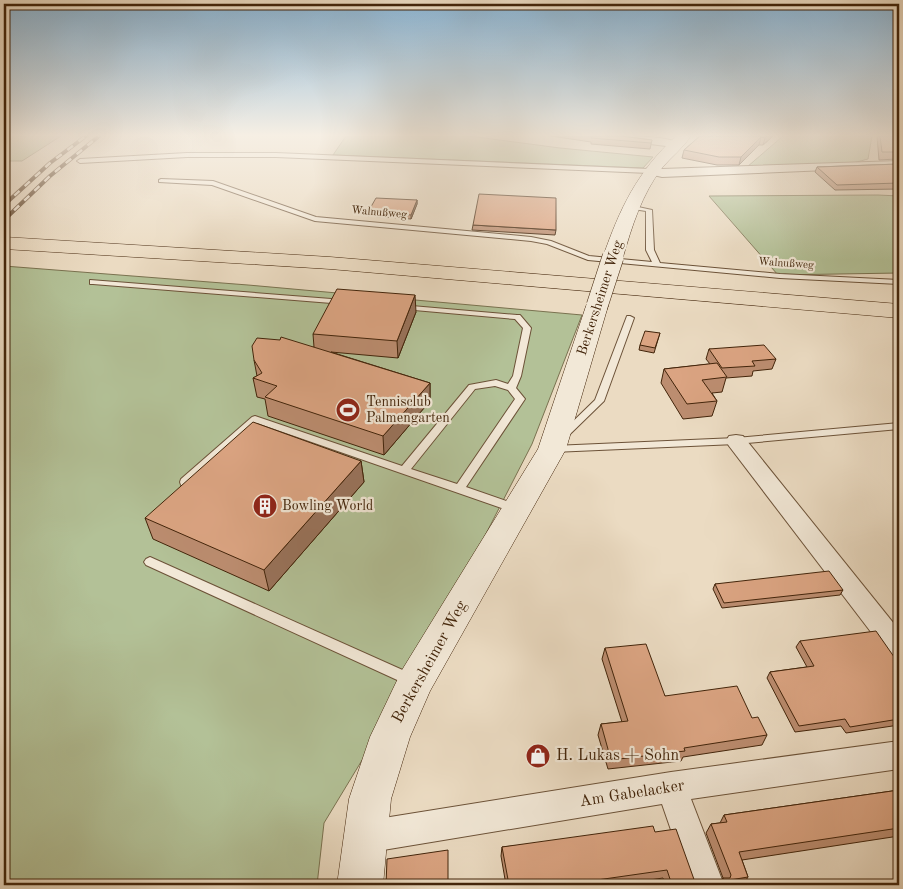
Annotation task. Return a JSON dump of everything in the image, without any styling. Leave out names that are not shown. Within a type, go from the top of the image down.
[{"type":"highway","points":[[4,234],[156,241],[404,258],[734,287],[899,299]]},
{"type":"highway","points":[[4,243],[303,261],[899,311]]},
{"type":"street","name":"Berkersheimer Weg","points":[[360,885],[370,799],[390,737],[415,682],[552,449],[596,306],[605,258],[629,207],[646,177]]},
{"type":"street","points":[[736,441],[899,649]]},
{"type":"street","name":"Am Gabelacker","points":[[365,837],[671,787],[899,755]]},
{"type":"street","points":[[671,787],[707,885]]},
{"type":"lane","name":"Walnußweg","points":[[161,181],[213,183],[315,219],[531,239],[549,242],[582,256],[780,276],[899,282]]},
{"type":"lane","points":[[629,207],[649,210],[650,250],[657,265]]},
{"type":"lane","points":[[93,282],[357,303]]},
{"type":"lane","points":[[396,306],[517,317],[528,328],[517,376],[511,388]]},
{"type":"lane","points":[[552,449],[599,401],[630,318]]},
{"type":"lane","points":[[404,470],[468,389],[492,382],[511,388],[520,399],[459,489]]},
{"type":"lane","points":[[178,489],[255,419],[517,509]]},
{"type":"lane","points":[[552,449],[736,441],[899,426]]},
{"type":"lane","points":[[150,562],[415,682]]},
{"type":"green space","points":[[709,196],[899,196],[899,273],[778,275]]},
{"type":"green space","points":[[4,266],[248,285],[582,315],[532,444],[413,676],[324,823],[317,885],[4,885]]},
{"type":"building","points":[[829,177],[899,177],[899,183],[837,185]]},
{"type":"building","points":[[479,194],[556,198],[556,230],[473,225]]},
{"type":"building","points":[[376,198],[417,200],[411,215],[368,212]]},
{"type":"building","points":[[337,289],[415,295],[397,341],[313,334]]},
{"type":"building","points":[[645,331],[660,333],[655,348],[640,345]]},
{"type":"building","points":[[281,337],[430,383],[383,436],[265,397],[277,386],[253,378],[262,373],[254,360],[252,346],[257,338],[280,340]]},
{"type":"building","points":[[764,345],[776,359],[752,361],[755,366],[722,368],[709,349]]},
{"type":"building","points":[[717,363],[727,377],[702,380],[717,401],[687,404],[664,369]]},
{"type":"building","name":"Bowling World","points":[[253,422],[361,461],[264,570],[145,518]]},
{"type":"building","points":[[829,571],[843,590],[724,603],[715,584]]},
{"type":"building","points":[[876,631],[899,664],[899,719],[850,727],[845,719],[799,726],[770,672],[814,666],[800,641]]},
{"type":"building","points":[[646,644],[665,696],[737,686],[752,718],[758,717],[767,735],[684,748],[685,751],[611,760],[601,724],[628,721],[605,648]]},
{"type":"building","points":[[899,790],[899,828],[739,852],[748,877],[724,881],[723,878],[730,878],[731,875],[711,824],[727,822],[724,815]]},
{"type":"building","points":[[653,826],[655,832],[676,829],[696,885],[672,885],[667,870],[562,885],[509,885],[502,847]]},
{"type":"building","points":[[448,850],[448,885],[386,885],[387,859]]},
{"type":"railway","points":[[4,205],[34,177]]},
{"type":"railway","points":[[4,220],[48,177]]},
{"type":"place","name":"Tennisclub Palmengarten","points":[[348,410]]},
{"type":"place","name":"Bowling World","points":[[265,506]]},
{"type":"place","name":"H. Lukas + Sohn","points":[[538,756]]}]
